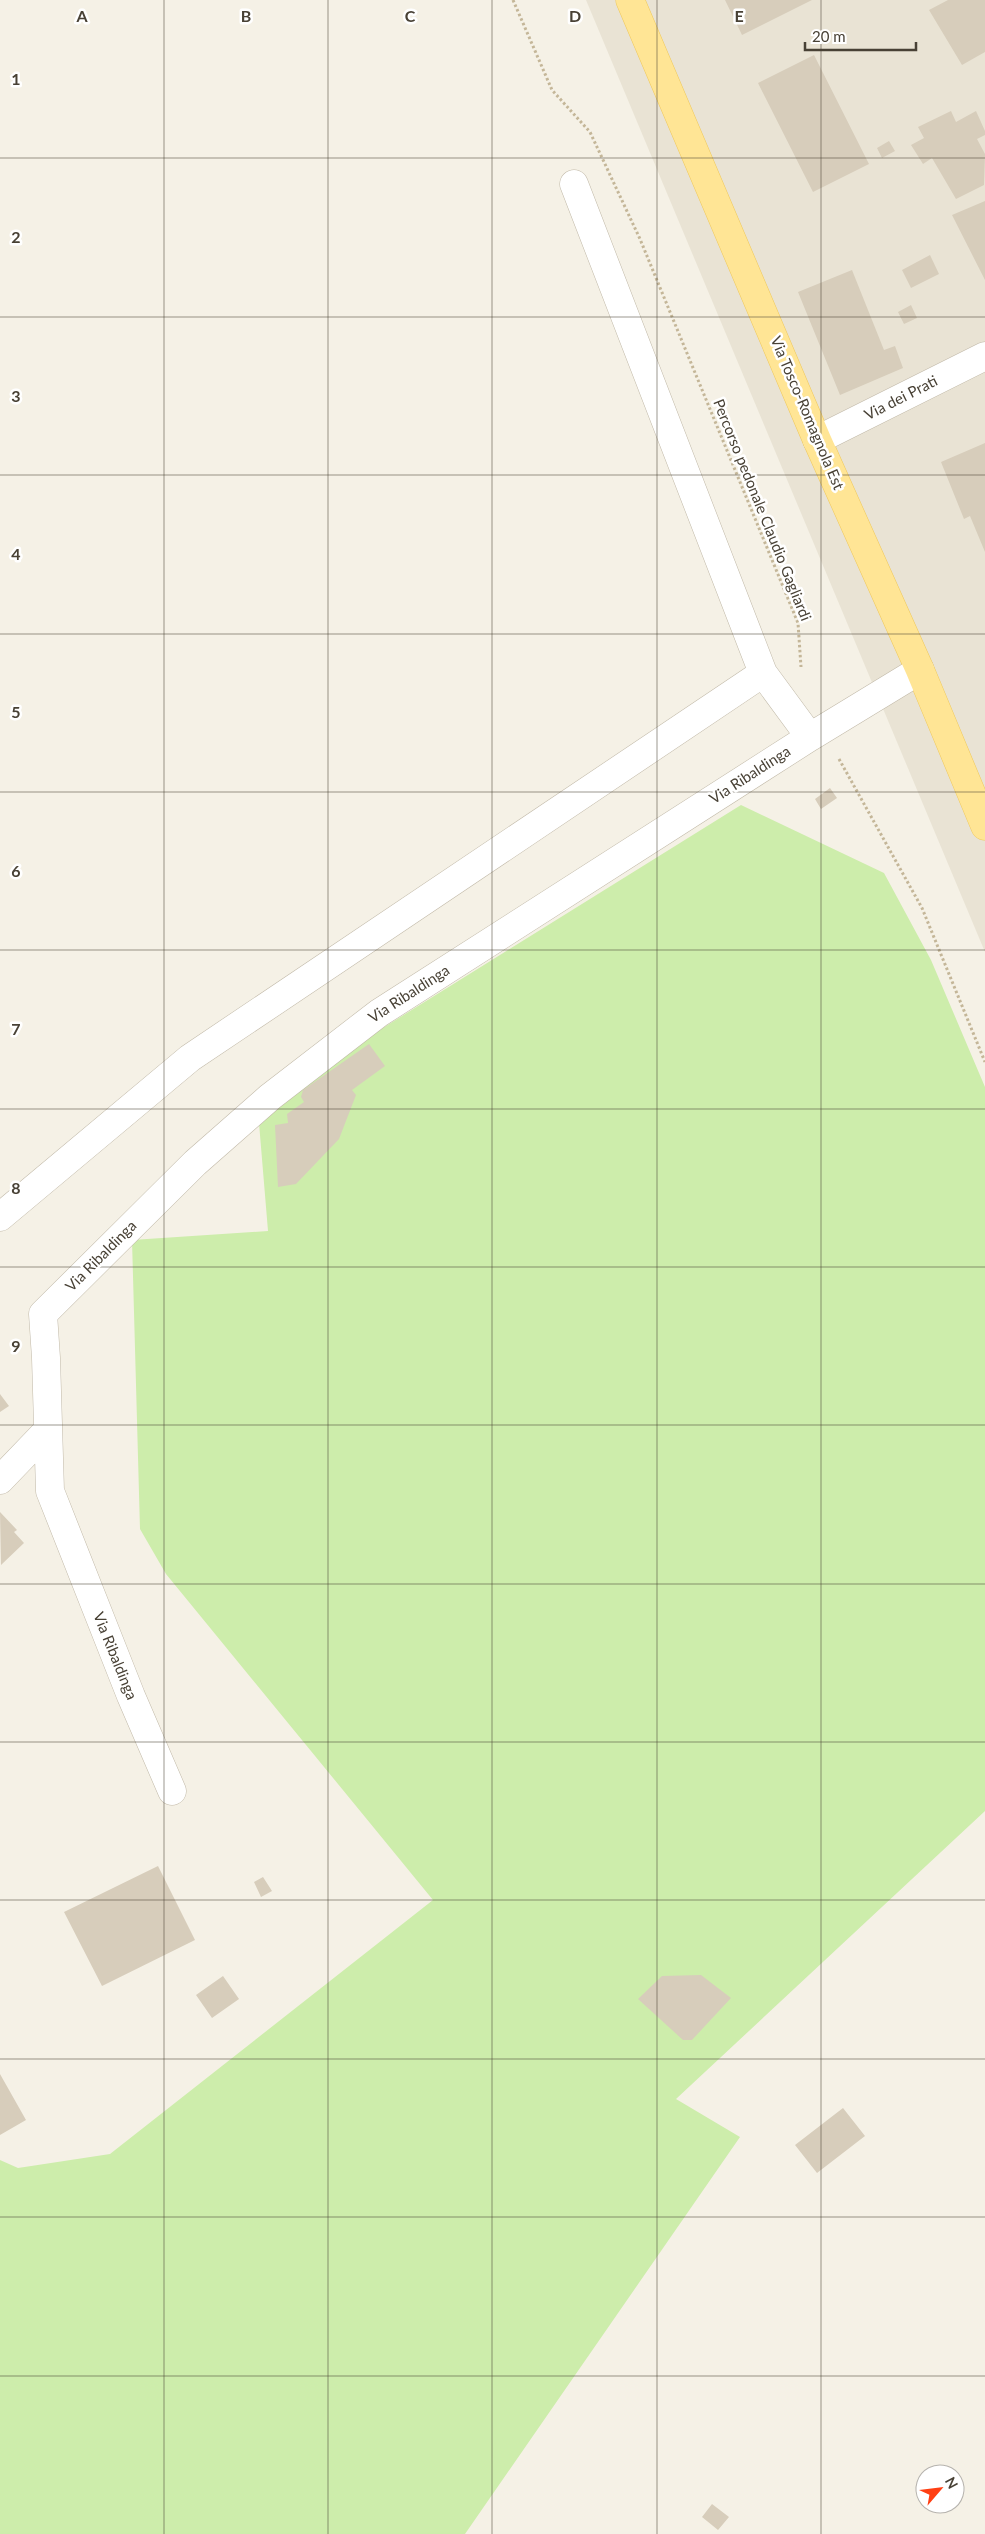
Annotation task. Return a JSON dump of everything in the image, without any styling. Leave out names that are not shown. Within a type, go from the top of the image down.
[{"type":"main road","name":"Via Tosco-Romagnola Est","points":[[630,0],[818,440],[920,670],[985,826]]},
{"type":"street","points":[[574,184],[763,673],[817,733]]},
{"type":"street","name":"Via dei Prati","points":[[818,440],[985,356]]},
{"type":"street","name":"Via Ribaldinga","points":[[172,1791],[131,1696],[50,1491],[43,1314],[195,1163],[270,1097],[379,1013],[817,733],[920,670]]},
{"type":"street","points":[[0,1217],[190,1058],[763,673]]},
{"type":"street","points":[[0,1480],[47,1431]]},
{"type":"path","name":"Percorso pedonale Claudio Gagliardi","points":[[513,0],[552,90],[590,132],[640,239],[798,623],[802,670]]},
{"type":"path","points":[[817,733],[922,908],[985,1062]]},
{"type":"shaded area","points":[[586,0],[985,0],[985,952]]},
{"type":"green space","points":[[741,805],[884,873],[931,960],[985,1087],[985,1811],[676,2099],[740,2137],[465,2534],[0,2534],[0,2160],[18,2168],[110,2154],[433,1900],[166,1574],[140,1529],[132,1240],[268,1231],[259,1123],[349,1049]]},
{"type":"building","points":[[725,0],[812,0],[742,35]]},
{"type":"building","points":[[948,0],[985,0],[985,52],[962,65],[929,10]]},
{"type":"building","points":[[814,55],[869,164],[813,192],[758,83]]},
{"type":"building","points":[[951,111],[956,122],[976,111],[985,131],[985,135],[977,139],[985,154],[984,185],[956,199],[932,158],[923,164],[911,145],[924,138],[918,127]]},
{"type":"building","points":[[889,141],[895,151],[882,158],[877,148]]},
{"type":"building","points":[[985,201],[985,280],[952,215]]},
{"type":"building","points":[[930,255],[939,274],[911,288],[902,270]]},
{"type":"building","points":[[852,270],[884,350],[895,346],[903,368],[840,395],[798,292]]},
{"type":"building","points":[[911,305],[917,318],[904,324],[898,312]]},
{"type":"building","points":[[985,443],[985,552],[970,516],[964,519],[941,462]]},
{"type":"building","points":[[830,788],[837,798],[821,809],[815,799]]},
{"type":"building","points":[[369,1044],[385,1066],[352,1090],[356,1095],[339,1139],[296,1184],[278,1187],[275,1125],[288,1123],[287,1114],[304,1102],[301,1097],[303,1090]]},
{"type":"building","points":[[0,1394],[9,1406],[0,1412]]},
{"type":"building","points":[[0,1512],[17,1530],[14,1532],[24,1543],[1,1565]]},
{"type":"building","points":[[158,1866],[195,1940],[102,1986],[64,1912]]},
{"type":"building","points":[[263,1877],[272,1891],[261,1897],[254,1882]]},
{"type":"building","points":[[701,1975],[731,1998],[692,2040],[683,2040],[638,1999],[662,1976]]},
{"type":"building","points":[[223,1976],[239,1999],[212,2018],[196,1995]]},
{"type":"building","points":[[0,2074],[26,2120],[0,2135]]},
{"type":"building","points":[[843,2108],[865,2136],[817,2173],[795,2145]]},
{"type":"building","points":[[712,2504],[729,2517],[718,2530],[702,2517]]}]
